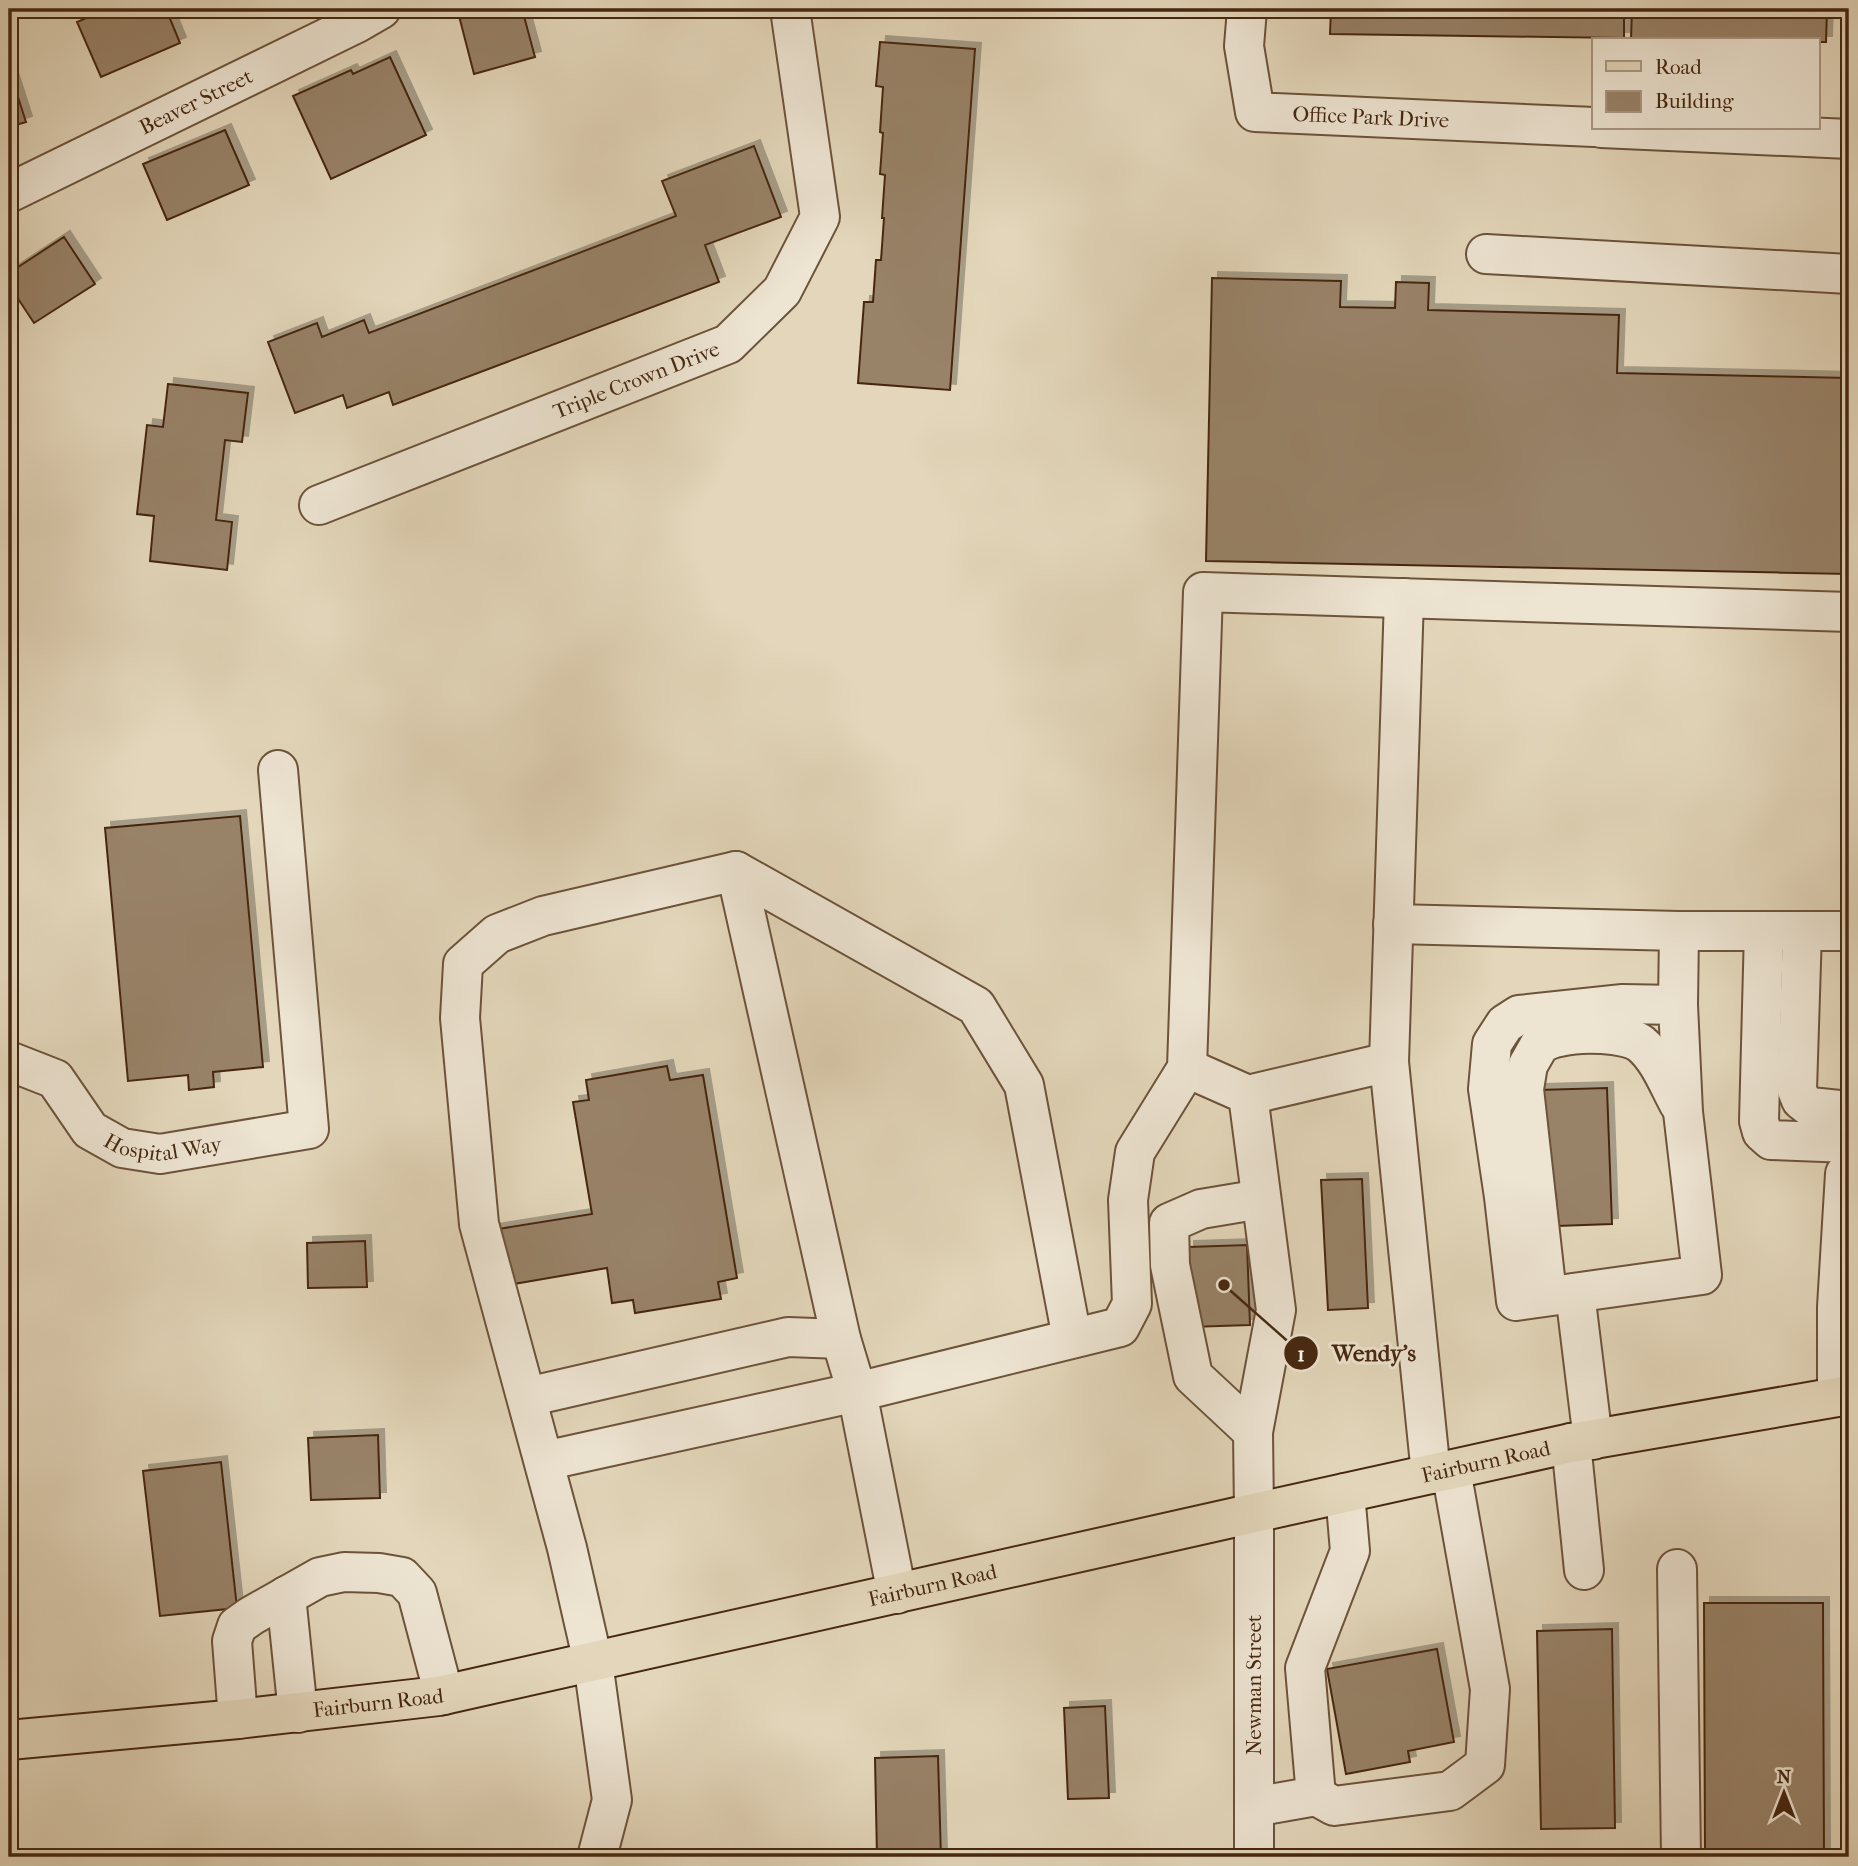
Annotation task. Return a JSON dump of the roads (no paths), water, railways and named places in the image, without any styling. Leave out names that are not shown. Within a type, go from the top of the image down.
[{"type":"main road","name":"Fairburn Road","points":[[9,1740],[298,1713],[444,1695],[1582,1441],[1843,1396]]},
{"type":"street","name":"Beaver Street","points":[[9,192],[381,9]]},
{"type":"street","name":"Triple Crown Drive","points":[[319,505],[728,344],[782,291],[820,217],[790,9]]},
{"type":"street","name":"Office Park Drive","points":[[1247,9],[1244,46],[1255,112],[1592,127]]},
{"type":"street","points":[[1646,130],[1849,139]]},
{"type":"street","points":[[1486,254],[1849,274]]},
{"type":"street","points":[[544,1461],[857,1391],[1119,1327],[1132,1304],[1128,1200],[1135,1152],[1187,1068],[1203,592],[1849,612]]},
{"type":"street","points":[[1254,1808],[1316,1796],[1335,1806],[1450,1791],[1485,1765],[1490,1689],[1441,1472],[1389,1062],[1404,598]]},
{"type":"street","name":"Hospital Way","points":[[9,1061],[55,1079],[90,1130],[122,1148],[160,1154],[309,1129],[278,770]]},
{"type":"street","points":[[597,1857],[612,1800],[593,1662],[567,1548],[479,1224],[460,1018],[463,964],[496,934],[543,916],[736,871],[975,1006],[1024,1085],[1072,1338]]},
{"type":"street","points":[[736,871],[841,1339],[857,1391],[897,1594]]},
{"type":"street","points":[[1393,924],[1679,931],[1849,931]]},
{"type":"street","points":[[1764,930],[1759,1121],[1762,1132],[1771,1140],[1849,1143]]},
{"type":"street","points":[[1802,930],[1797,1090],[1801,1100],[1810,1107],[1849,1111]]},
{"type":"street","points":[[1678,1005],[1623,1004],[1519,1015],[1505,1024],[1492,1044],[1488,1089],[1516,1301],[1702,1275],[1683,1112],[1678,1005],[1679,931]]},
{"type":"street","points":[[1584,1570],[1582,1441],[1561,1294],[1524,1089],[1528,1065],[1539,1044],[1562,1036],[1614,1035],[1638,1042],[1650,1053],[1683,1112]]},
{"type":"street","points":[[1187,1068],[1248,1096],[1389,1062]]},
{"type":"street","name":"Newman Street","points":[[1248,1096],[1276,1310],[1252,1432],[1254,1857]]},
{"type":"street","points":[[1843,1396],[1838,1294],[1845,1174],[1849,1171]]},
{"type":"street","points":[[1252,1432],[1193,1376],[1170,1265],[1169,1223],[1201,1209],[1261,1199]]},
{"type":"street","points":[[527,1397],[788,1337],[841,1339]]},
{"type":"street","points":[[1316,1796],[1305,1668],[1350,1551],[1345,1493]]},
{"type":"street","points":[[1677,1569],[1681,1857]]},
{"type":"street","points":[[238,1719],[232,1641],[237,1626],[320,1577],[344,1572],[402,1577],[417,1593],[444,1695]]},
{"type":"street","points":[[286,1596],[298,1713]]},
{"type":"place","name":"Wendy's","points":[[1224,1285]]}]
